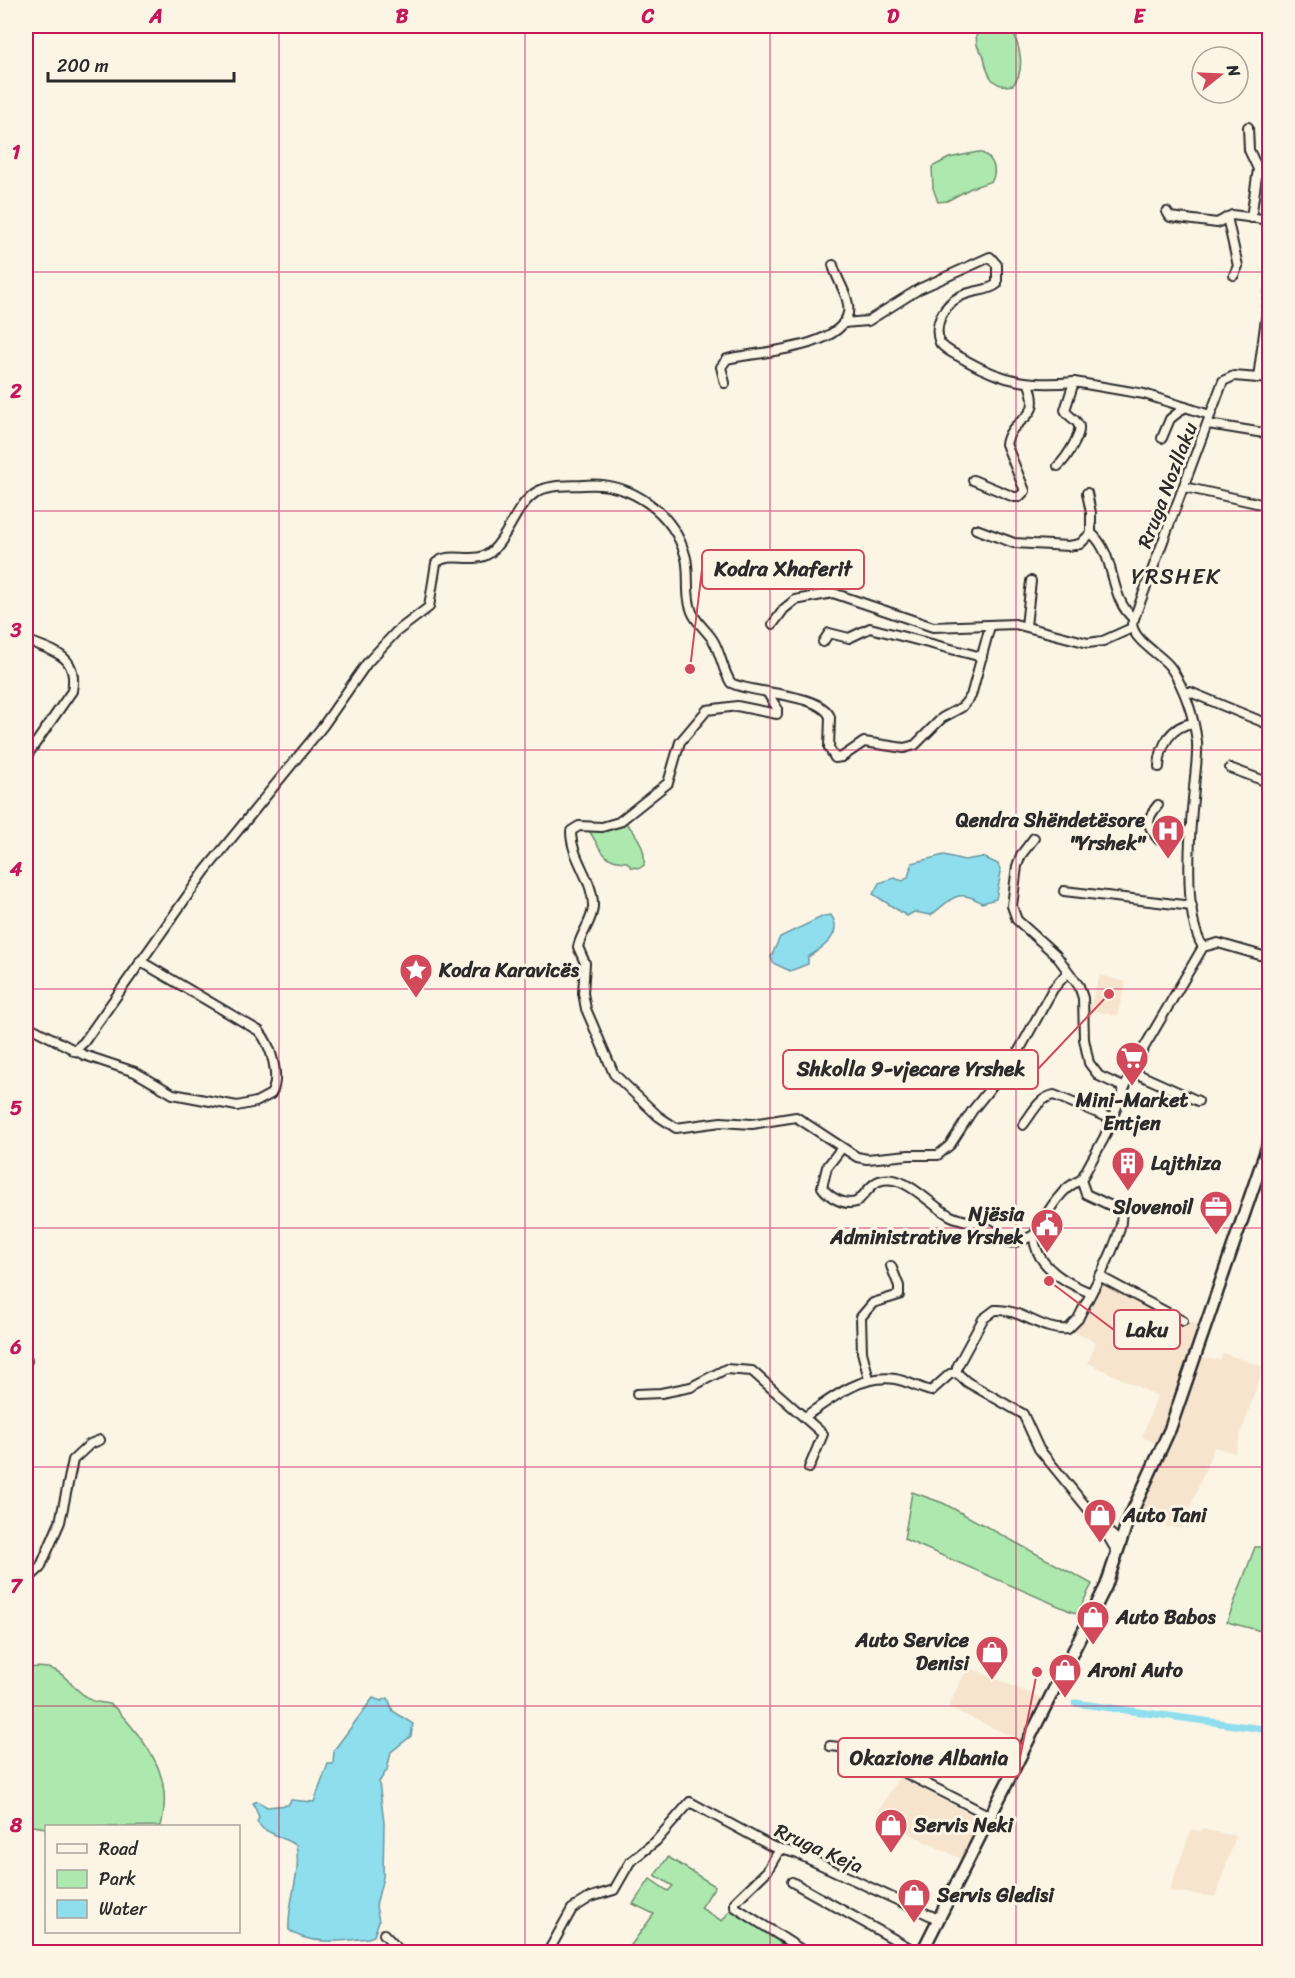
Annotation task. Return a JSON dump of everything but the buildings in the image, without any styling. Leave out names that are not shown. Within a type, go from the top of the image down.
[{"type":"main road","points":[[919,1953],[1106,1586],[1119,1547],[1170,1429],[1269,1139]]},
{"type":"street","points":[[1248,127],[1249,150],[1258,169],[1251,218]]},
{"type":"street","points":[[1167,212],[1170,216],[1217,223],[1232,215],[1269,220]]},
{"type":"street","points":[[1227,217],[1238,266],[1234,275]]},
{"type":"street","points":[[843,323],[868,321],[919,289],[990,257],[997,265],[997,284],[955,299],[939,318],[938,338],[943,347],[981,370],[1029,384],[1074,382],[1144,394],[1185,406],[1209,419],[1269,434]]},
{"type":"street","points":[[725,383],[721,367],[727,358],[820,341],[843,323],[848,309],[833,265]]},
{"type":"street","points":[[1258,378],[1269,288]]},
{"type":"street","name":"Rruga Nozllaku","points":[[1132,628],[1219,388],[1226,378],[1234,376],[1269,380]]},
{"type":"street","points":[[1058,466],[1067,457],[1079,429],[1078,423],[1065,410],[1074,382]]},
{"type":"street","points":[[973,480],[1014,497],[1019,497],[1024,491],[1005,444],[1010,433],[1033,410],[1034,399],[1029,384]]},
{"type":"street","points":[[1162,438],[1170,419],[1185,406]]},
{"type":"street","points":[[74,1051],[84,1042],[205,871],[323,726],[371,658],[396,632],[429,607],[436,563],[450,558],[477,558],[491,552],[523,504],[537,491],[554,487],[600,484],[620,487],[645,501],[672,528],[682,549],[687,562],[692,611],[715,645],[728,680],[741,687],[818,706],[829,712],[829,748],[831,756],[838,759],[864,742],[904,748],[915,745],[942,718],[967,702],[973,690],[990,626]]},
{"type":"street","points":[[1184,487],[1269,506]]},
{"type":"street","points":[[1087,493],[1091,513],[1091,533],[1104,548],[1122,606],[1134,619]]},
{"type":"street","points":[[976,529],[1014,543],[1069,546],[1080,544],[1091,533]]},
{"type":"street","points":[[1026,626],[1031,581]]},
{"type":"street","points":[[773,624],[784,609],[795,600],[833,593],[872,604],[922,625],[1026,626],[1088,643],[1103,641],[1132,628],[1171,668],[1184,692],[1193,723],[1197,746],[1190,830],[1192,906],[1197,934],[1203,948]]},
{"type":"street","points":[[823,642],[830,633],[849,638],[870,628],[982,657]]},
{"type":"street","points":[[26,640],[61,654],[71,665],[74,678],[72,691],[26,757]]},
{"type":"street","points":[[767,692],[777,708],[777,714],[737,706],[707,710],[680,742],[675,767],[668,783],[619,822],[602,827],[579,826],[571,831],[574,854],[591,892],[593,908],[578,947],[585,963],[583,993],[586,1009],[614,1074],[669,1125],[676,1128],[721,1122],[752,1124],[796,1116],[841,1149],[867,1159],[944,1153],[972,1111],[1016,1056],[1053,989],[1067,973]]},
{"type":"street","points":[[1184,692],[1190,692],[1269,724]]},
{"type":"street","points":[[1159,766],[1170,733],[1180,725],[1193,723]]},
{"type":"street","points":[[1230,768],[1269,783]]},
{"type":"street","points":[[1158,806],[1150,815],[1148,825],[1159,840],[1166,840],[1190,830]]},
{"type":"street","points":[[1035,838],[1021,855],[1017,866],[1012,906],[1017,920],[1056,955],[1081,990],[1085,1050],[1089,1063],[1099,1076],[1123,1087]]},
{"type":"street","points":[[1064,891],[1192,906]]},
{"type":"street","points":[[957,1373],[963,1356],[988,1313],[995,1310],[1008,1310],[1053,1329],[1068,1329],[1078,1319],[1120,1232],[1122,1213],[1086,1194],[1082,1180],[1112,1119],[1131,1071],[1203,948],[1218,943],[1269,958]]},
{"type":"street","points":[[26,1025],[74,1051],[124,1068],[173,1094],[237,1106],[256,1102],[271,1094],[275,1084],[273,1065],[264,1037],[259,1031],[140,961]]},
{"type":"street","points":[[1131,1071],[1198,1101]]},
{"type":"street","points":[[1023,1125],[1033,1108],[1054,1095],[1112,1119]]},
{"type":"street","points":[[841,1149],[824,1173],[822,1187],[840,1201],[851,1204],[856,1202],[877,1182],[889,1181],[915,1188],[935,1208],[958,1220],[982,1225],[1005,1241],[1017,1244],[1034,1235],[1060,1196],[1074,1183],[1082,1180]]},
{"type":"street","points":[[1034,1235],[1036,1252],[1044,1263],[1064,1278],[1091,1293]]},
{"type":"street","points":[[869,1379],[862,1352],[861,1317],[873,1303],[899,1295],[899,1286],[891,1266]]},
{"type":"street","points":[[1099,1276],[1183,1321]]},
{"type":"street","points":[[636,1394],[661,1393],[691,1387],[726,1369],[752,1371],[780,1398],[806,1416],[824,1434],[809,1468]]},
{"type":"street","points":[[957,1373],[967,1382],[1023,1414],[1040,1449],[1119,1547]]},
{"type":"street","points":[[806,1416],[836,1395],[869,1379],[896,1379],[931,1391],[950,1374],[957,1373]]},
{"type":"street","points":[[26,1581],[40,1568],[60,1522],[73,1460],[90,1444],[100,1440]]},
{"type":"street","points":[[830,1746],[858,1749],[990,1816]]},
{"type":"street","name":"Rruga Keja","points":[[548,1953],[569,1912],[591,1897],[614,1890],[630,1862],[656,1841],[690,1802],[780,1849],[798,1854],[938,1919]]},
{"type":"street","points":[[780,1849],[772,1864],[735,1902],[735,1907],[804,1953]]},
{"type":"street","points":[[792,1882],[919,1953]]},
{"type":"street","points":[[384,1934],[401,1953]]},
{"type":"shaded area","points":[[1100,975],[1126,982],[1117,1016],[1094,1011],[1092,1016],[1087,1015]]},
{"type":"shaded area","points":[[1099,1276],[1183,1321],[1205,1325],[1163,1447],[1142,1437],[1157,1396],[1088,1363],[1096,1342],[1076,1333],[1073,1326]]},
{"type":"shaded area","points":[[1223,1353],[1263,1367],[1235,1453],[1214,1447],[1182,1529],[1139,1522],[1136,1518],[1177,1432],[1203,1358],[1220,1360]]},
{"type":"shaded area","points":[[968,1667],[1043,1699],[1023,1742],[948,1707]]},
{"type":"shaded area","points":[[899,1777],[987,1823],[967,1862],[875,1817]]},
{"type":"shaded area","points":[[1201,1829],[1236,1836],[1215,1897],[1169,1891],[1191,1830],[1200,1831]]},
{"type":"green space","points":[[976,26],[1010,26],[1019,48],[1021,64],[1013,85],[1000,85],[992,79],[977,45]]},
{"type":"green space","points":[[978,152],[987,156],[994,167],[992,181],[971,188],[947,201],[938,202],[933,188],[932,167],[949,158]]},
{"type":"green space","points":[[625,822],[637,837],[642,848],[644,865],[640,868],[631,867],[627,862],[607,857],[588,829],[606,831]]},
{"type":"green space","points":[[912,1492],[943,1503],[1092,1584],[1077,1614],[904,1539]]},
{"type":"green space","points":[[1255,1547],[1269,1547],[1269,1633],[1227,1622]]},
{"type":"green space","points":[[26,1668],[49,1668],[62,1675],[89,1699],[111,1705],[146,1745],[159,1769],[162,1782],[164,1810],[161,1825],[45,1825],[45,1828],[26,1825],[26,1768],[28,1764],[26,1763]]},
{"type":"green space","points":[[668,1857],[715,1886],[701,1908],[722,1921],[731,1909],[781,1942],[777,1952],[626,1952],[654,1914],[633,1904],[650,1879],[668,1891],[673,1886],[655,1875]]},
{"type":"water","points":[[944,855],[964,860],[983,857],[998,864],[1001,872],[996,899],[982,903],[973,898],[960,896],[949,900],[931,915],[914,912],[907,916],[873,894],[879,883],[894,878],[903,881],[908,877],[912,863]]},
{"type":"water","points":[[831,915],[835,928],[833,934],[825,945],[808,957],[808,964],[790,971],[773,963],[771,957],[780,937],[824,916]]},
{"type":"water","points":[[373,1698],[381,1701],[388,1698],[393,1711],[413,1724],[411,1736],[391,1752],[387,1770],[379,1782],[384,1823],[383,1877],[376,1906],[379,1921],[374,1936],[368,1938],[327,1941],[306,1938],[289,1930],[297,1867],[296,1845],[263,1829],[257,1822],[259,1817],[253,1803],[257,1801],[267,1807],[288,1805],[291,1800],[314,1802],[328,1764],[333,1764],[334,1750]]},
{"type":"waterway","points":[[1075,1703],[1270,1730]]},
{"type":"place","name":"Kodra Xhaferit","points":[[690,669]]},
{"type":"place","name":"Qendra Shëndetësore \"Yrshek\"","points":[[1168,860]]},
{"type":"place","name":"Shkolla 9-vjecare Yrshek","points":[[1109,994]]},
{"type":"place","name":"Kodra Karavicës","points":[[416,999]]},
{"type":"place","name":"Mini-Market Entjen","points":[[1132,1087]]},
{"type":"place","name":"Lajthiza","points":[[1128,1192]]},
{"type":"place","name":"Slovenoil","points":[[1216,1236]]},
{"type":"place","name":"Njësia Administrative Yrshek","points":[[1047,1254]]},
{"type":"place","name":"Laku","points":[[1049,1281]]},
{"type":"place","name":"Auto Tani","points":[[1100,1544]]},
{"type":"place","name":"Auto Babos","points":[[1093,1646]]},
{"type":"place","name":"Okazione Albania","points":[[1037,1672]]},
{"type":"place","name":"Auto Service Denisi","points":[[992,1681]]},
{"type":"place","name":"Aroni Auto","points":[[1065,1699]]},
{"type":"place","name":"Servis Neki","points":[[891,1854]]},
{"type":"place","name":"Servis Gledisi","points":[[914,1924]]},
{"type":"district","name":"YRSHEK","points":[[1176,576]]}]
